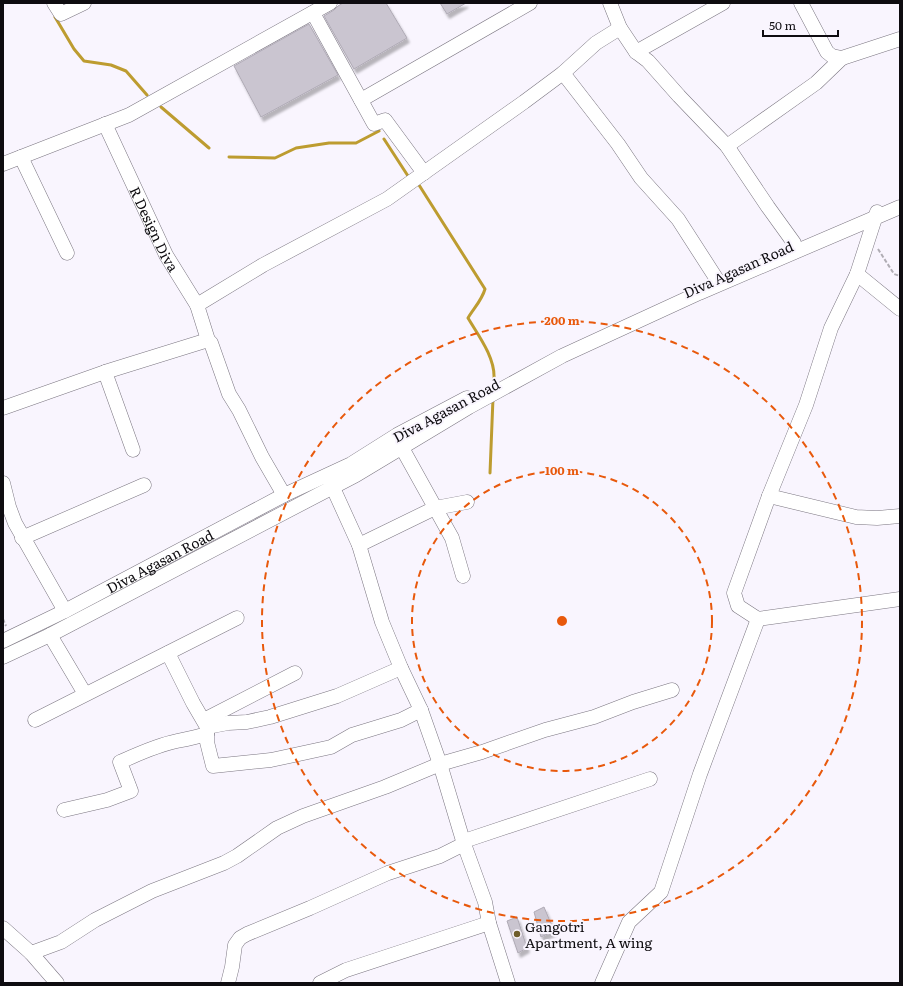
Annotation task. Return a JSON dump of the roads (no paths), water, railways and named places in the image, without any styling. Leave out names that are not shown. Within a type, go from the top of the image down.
[{"type":"street","points":[[54,3],[61,14],[84,3]]},
{"type":"street","points":[[3,164],[129,115],[330,3]]},
{"type":"street","points":[[361,100],[530,3]]},
{"type":"street","points":[[610,3],[620,28],[636,52],[648,61],[727,146],[794,243]]},
{"type":"street","points":[[636,52],[723,3]]},
{"type":"street","points":[[801,3],[827,52],[832,56],[842,58]]},
{"type":"street","points":[[313,13],[374,124],[385,120],[424,173]]},
{"type":"street","points":[[197,305],[262,266],[386,199],[563,73],[596,43],[620,28]]},
{"type":"street","points":[[727,146],[816,83],[842,58],[900,39]]},
{"type":"street","points":[[563,73],[618,144],[641,178],[678,219],[716,278]]},
{"type":"street","name":"R Design Diva","points":[[105,124],[166,255],[197,305],[208,340],[229,394],[284,495]]},
{"type":"street","points":[[21,157],[67,254]]},
{"type":"street","name":"Diva Agasan Road","points":[[3,641],[65,611],[284,495],[330,481],[351,464],[400,442],[580,338],[794,243],[877,213],[900,200]]},
{"type":"street","points":[[464,576],[452,538],[400,442],[469,407],[562,356],[877,213],[900,207]]},
{"type":"street","points":[[877,213],[857,274],[831,328],[806,405],[769,496],[734,593],[738,606],[758,619],[900,599]]},
{"type":"street","points":[[857,274],[900,309]]},
{"type":"street","points":[[3,408],[105,372],[208,340]]},
{"type":"street","points":[[105,372],[133,450]]},
{"type":"street","points":[[3,657],[50,634],[330,481],[359,545],[382,622],[401,668],[421,710],[485,902],[489,923],[508,983]]},
{"type":"street","points":[[3,483],[8,517],[65,611]]},
{"type":"street","points":[[22,538],[144,485]]},
{"type":"street","points":[[769,496],[856,517],[877,518],[900,516]]},
{"type":"street","points":[[359,545],[435,508],[467,502]]},
{"type":"street","points":[[35,720],[236,618]]},
{"type":"street","points":[[602,983],[629,922],[661,892],[700,774],[758,619]]},
{"type":"street","points":[[50,634],[85,694]]},
{"type":"street","points":[[168,653],[206,727],[213,766],[271,760],[331,747],[352,735],[401,720],[421,710]]},
{"type":"street","points":[[64,810],[107,800],[131,791],[120,762],[146,751],[176,741],[184,740],[206,727],[228,723],[247,722],[290,711],[337,696],[401,668]]},
{"type":"street","points":[[206,727],[219,711],[295,673]]},
{"type":"street","points":[[31,953],[61,942],[95,920],[152,891],[224,863],[278,828],[303,816],[440,764],[482,752],[545,730],[594,717],[632,702],[672,690]]},
{"type":"street","points":[[228,983],[235,944],[247,934],[388,873],[440,856],[464,842],[650,778]]},
{"type":"street","points":[[320,983],[346,970],[489,923]]},
{"type":"street","points":[[3,928],[31,953],[57,983]]},
{"type":"waterway","points":[[55,17],[74,49],[84,61],[111,65],[126,71],[147,95]]},
{"type":"waterway","points":[[161,107],[209,148]]},
{"type":"waterway","points":[[229,157],[275,158],[296,148],[329,143],[356,143],[379,131]]},
{"type":"waterway","points":[[384,139],[408,176]]},
{"type":"waterway","points":[[419,185],[485,289],[480,300],[468,318],[489,354],[494,370],[494,378]]},
{"type":"waterway","points":[[490,473],[493,398]]},
{"type":"place","name":"Gangotri Apartment, A wing","points":[[517,934]]}]
